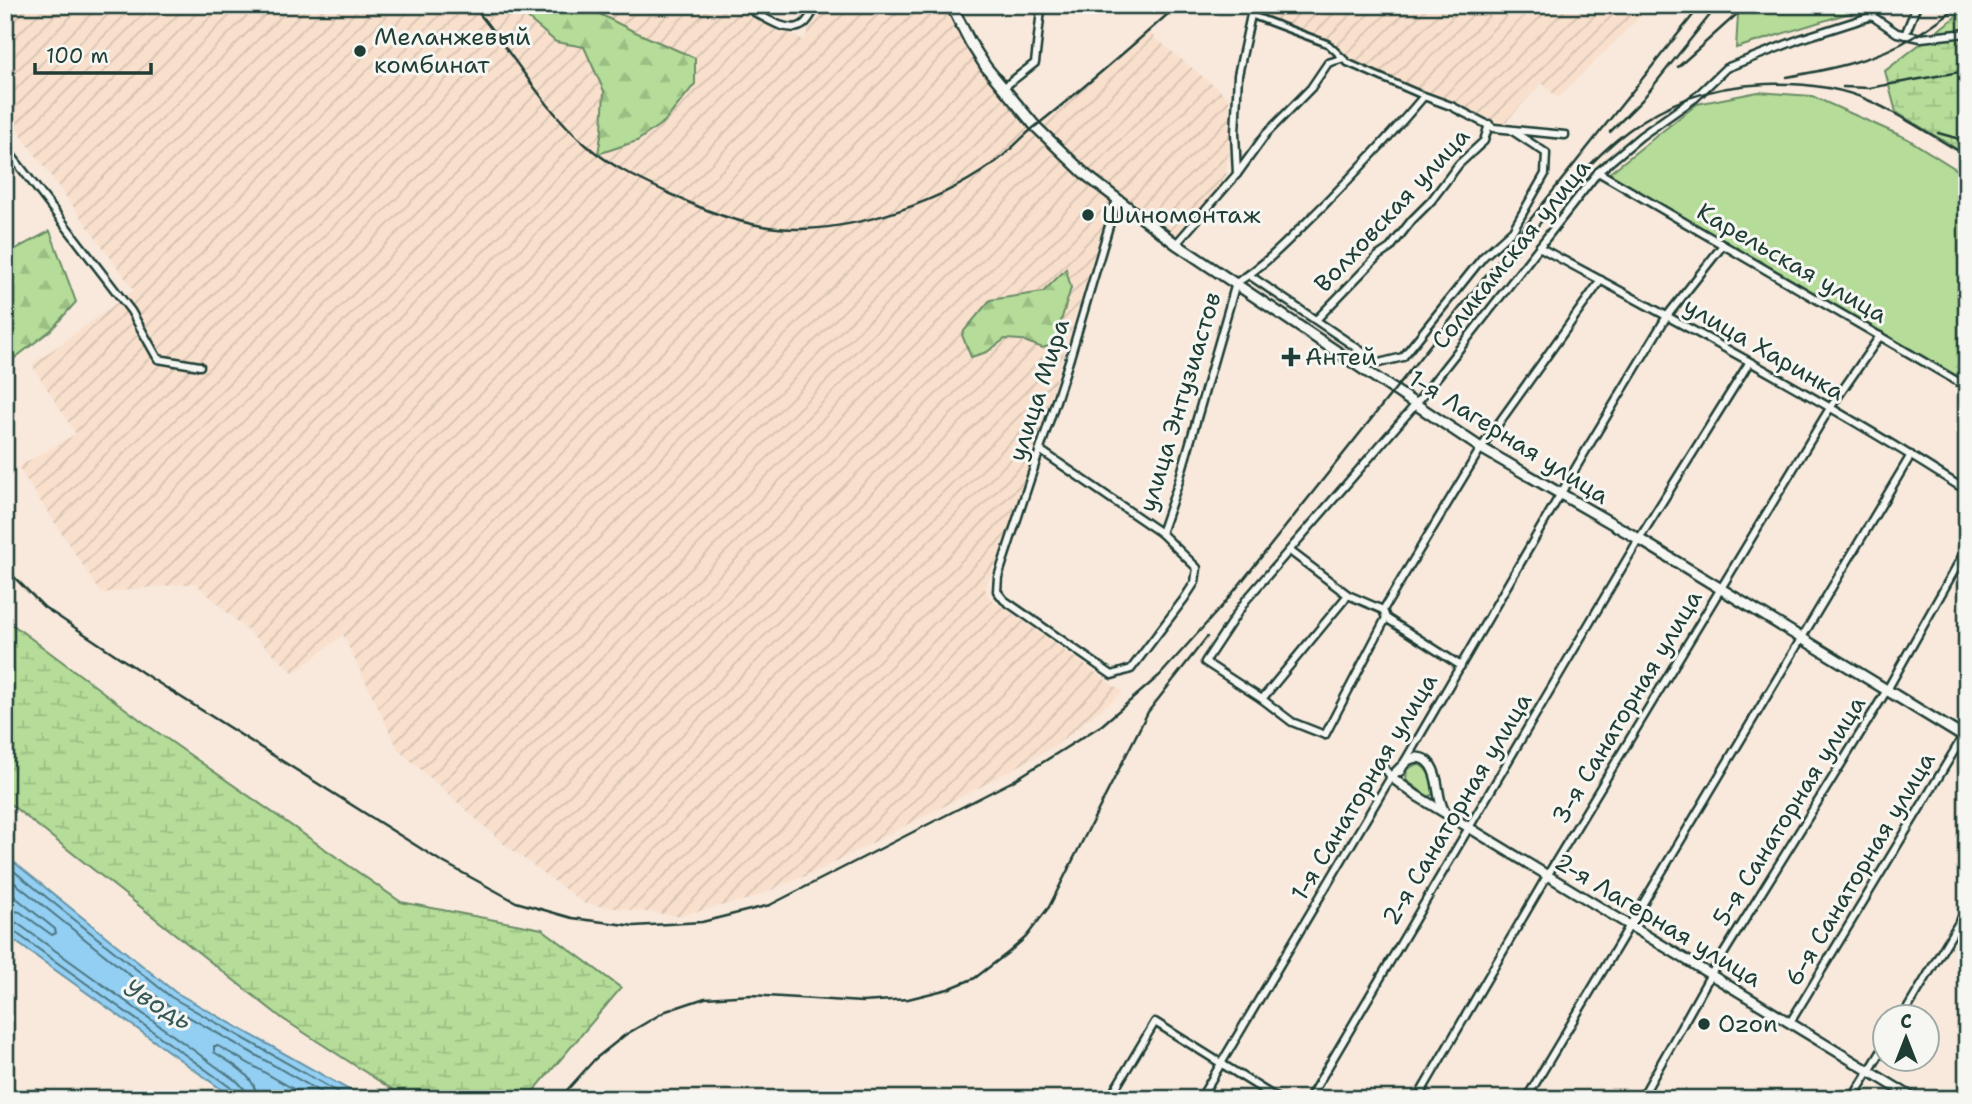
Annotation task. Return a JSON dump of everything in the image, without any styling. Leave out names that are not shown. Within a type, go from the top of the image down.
[{"type":"main road","name":"1-я Лагерная улица","points":[[951,5],[986,67],[1060,151],[1176,244],[1481,448],[1639,539],[1966,736]]},
{"type":"main road","points":[[1961,1099],[1967,1089]]},
{"type":"street","points":[[743,5],[778,24],[794,28],[802,26],[817,5]]},
{"type":"street","points":[[956,16],[963,5]]},
{"type":"street","points":[[1003,88],[1035,63],[1041,10],[1044,5]]},
{"type":"street","points":[[1917,5],[1905,34],[1921,38],[1967,33]]},
{"type":"street","points":[[1237,174],[1235,133],[1238,75],[1251,15],[1328,44],[1348,63],[1451,106],[1494,128],[1565,135]]},
{"type":"street","name":"Соликамская улица","points":[[1262,699],[1205,662],[1246,600],[1416,404],[1598,172],[1641,136],[1695,98],[1726,68],[1800,39],[1872,16],[1897,33],[1905,34]]},
{"type":"street","points":[[1176,244],[1237,174],[1266,134],[1311,88],[1328,63],[1341,58]]},
{"type":"street","points":[[1236,283],[1249,275],[1338,192],[1424,96]]},
{"type":"street","name":"Волховская улица","points":[[1316,320],[1378,256],[1390,248],[1459,164],[1484,141],[1489,124]]},
{"type":"street","points":[[1249,275],[1379,363],[1403,357],[1483,257],[1513,230],[1545,174],[1546,153],[1511,130]]},
{"type":"street","points":[[5,147],[131,311],[158,359],[200,366]]},
{"type":"street","name":"Карельская улица","points":[[1598,172],[1967,387]]},
{"type":"street","name":"улица Мира","points":[[1117,199],[998,577],[997,591],[1003,600],[1112,675],[1131,669],[1195,582],[1197,568],[1161,533]]},
{"type":"street","name":"1-я Санаторная улица","points":[[1200,1099],[1391,777],[1401,766],[1461,666],[1667,316],[1723,245]]},
{"type":"street","name":"улица Харинка","points":[[1539,247],[1830,408],[1967,491]]},
{"type":"street","points":[[1383,610],[1481,448],[1601,280]]},
{"type":"street","name":"улица Энтузиастов","points":[[1161,533],[1182,471],[1236,283]]},
{"type":"street","name":"3-я Санаторная улица","points":[[1416,1099],[1547,876],[1830,408],[1880,336]]},
{"type":"street","name":"2-я Санаторная улица","points":[[1309,1099],[1639,539],[1749,363]]},
{"type":"street","points":[[1040,450],[1161,533]]},
{"type":"street","points":[[1526,1099],[1911,455]]},
{"type":"street","name":"5-я Санаторная улица","points":[[1641,1099],[1711,974],[1887,690],[1967,548]]},
{"type":"street","points":[[1290,551],[1348,595],[1383,610],[1386,618],[1461,666]]},
{"type":"street","points":[[1348,595],[1262,699],[1292,722],[1325,735],[1386,618]]},
{"type":"street","name":"6-я Санаторная улица","points":[[1791,1021],[1966,736]]},
{"type":"street","points":[[1406,788],[1400,778],[1401,766],[1415,757],[1430,763],[1438,785],[1440,804],[1446,813]]},
{"type":"street","name":"2-я Лагерная улица","points":[[1385,769],[1406,788],[1467,828],[1870,1069]]},
{"type":"street","points":[[1912,1002],[1967,909]]},
{"type":"street","points":[[1109,1099],[1155,1022],[1278,1099]]},
{"type":"street","points":[[1852,1099],[1870,1072]]},
{"type":"street","name":"2-я Лагерная улица","points":[[1874,1072],[1915,1099]]},
{"type":"shaded area","points":[[5,5],[737,5],[803,40],[825,5],[944,5],[977,64],[1008,102],[1054,151],[1111,201],[1012,521],[985,589],[990,598],[1123,692],[1052,748],[819,870],[750,899],[678,916],[585,904],[504,844],[398,749],[343,635],[294,673],[195,583],[101,593],[18,467],[76,434],[32,365],[134,290],[5,113]]},
{"type":"shaded area","points":[[1256,5],[1652,5],[1558,98],[1542,83],[1502,126],[1491,124],[1385,74],[1337,56],[1326,43],[1254,14]]},
{"type":"shaded area","points":[[1149,33],[1229,98],[1230,142],[1226,176],[1178,239],[1107,186],[1040,126]]},
{"type":"green space","points":[[512,5],[582,5],[695,58],[695,84],[665,121],[637,141],[598,154],[604,91],[584,47],[556,42]]},
{"type":"green space","points":[[1736,5],[1875,5],[1736,48],[1738,15],[1732,10]]},
{"type":"green space","points":[[1967,8],[1967,155],[1896,112],[1885,71]]},
{"type":"green space","points":[[1758,92],[1812,96],[1906,138],[1967,176],[1967,384],[1607,175],[1697,104]]},
{"type":"green space","points":[[50,231],[76,302],[51,330],[11,361],[5,369],[5,243],[10,252]]},
{"type":"green space","points":[[1066,269],[1071,288],[1054,344],[1043,348],[1021,340],[1005,339],[987,352],[971,357],[962,335],[990,300],[1043,292]]},
{"type":"green space","points":[[5,619],[150,727],[401,902],[542,929],[621,988],[527,1099],[407,1099],[283,1019],[5,800]]},
{"type":"green space","points":[[1417,764],[1428,772],[1432,781],[1432,795],[1428,797],[1406,780],[1407,769]]},
{"type":"water","name":"Уводь","points":[[5,855],[175,992],[365,1099],[235,1099],[5,934]]},
{"type":"railway","points":[[472,5],[554,113],[596,153],[641,180],[708,211],[751,224],[790,229],[821,228],[883,216],[913,206],[969,179],[999,160],[1178,5]]},
{"type":"railway","points":[[5,568],[44,607],[149,677],[439,860],[516,902],[572,918],[634,926],[702,922],[770,905],[1013,781],[1102,725],[1160,675],[1223,605],[1701,5]]},
{"type":"railway","points":[[1610,132],[1642,100],[1718,5]]},
{"type":"railway","points":[[1678,67],[1747,5]]},
{"type":"railway","points":[[1787,77],[1837,67],[1885,51],[1921,33],[1960,5]]},
{"type":"railway","points":[[1843,87],[1869,88],[1965,71]]},
{"type":"railway","points":[[1508,263],[1562,196],[1616,140],[1646,118],[1681,101],[1720,89],[1779,84],[1819,86],[1845,92],[1895,113],[1967,156]]},
{"type":"railway","points":[[1938,133],[1967,141]]},
{"type":"railway","points":[[559,1099],[595,1059],[625,1035],[666,1011],[705,998],[751,995],[862,1002],[908,999],[948,989],[975,978],[1026,937],[1049,907],[1148,712],[1207,637]]},
{"type":"place","name":"Меланжевый комбинат","points":[[360,51]]},
{"type":"place","name":"Шиномонтаж","points":[[1088,215]]},
{"type":"place","name":"Антей","points":[[1291,357]]},
{"type":"place","name":"Ozon","points":[[1704,1024]]}]
